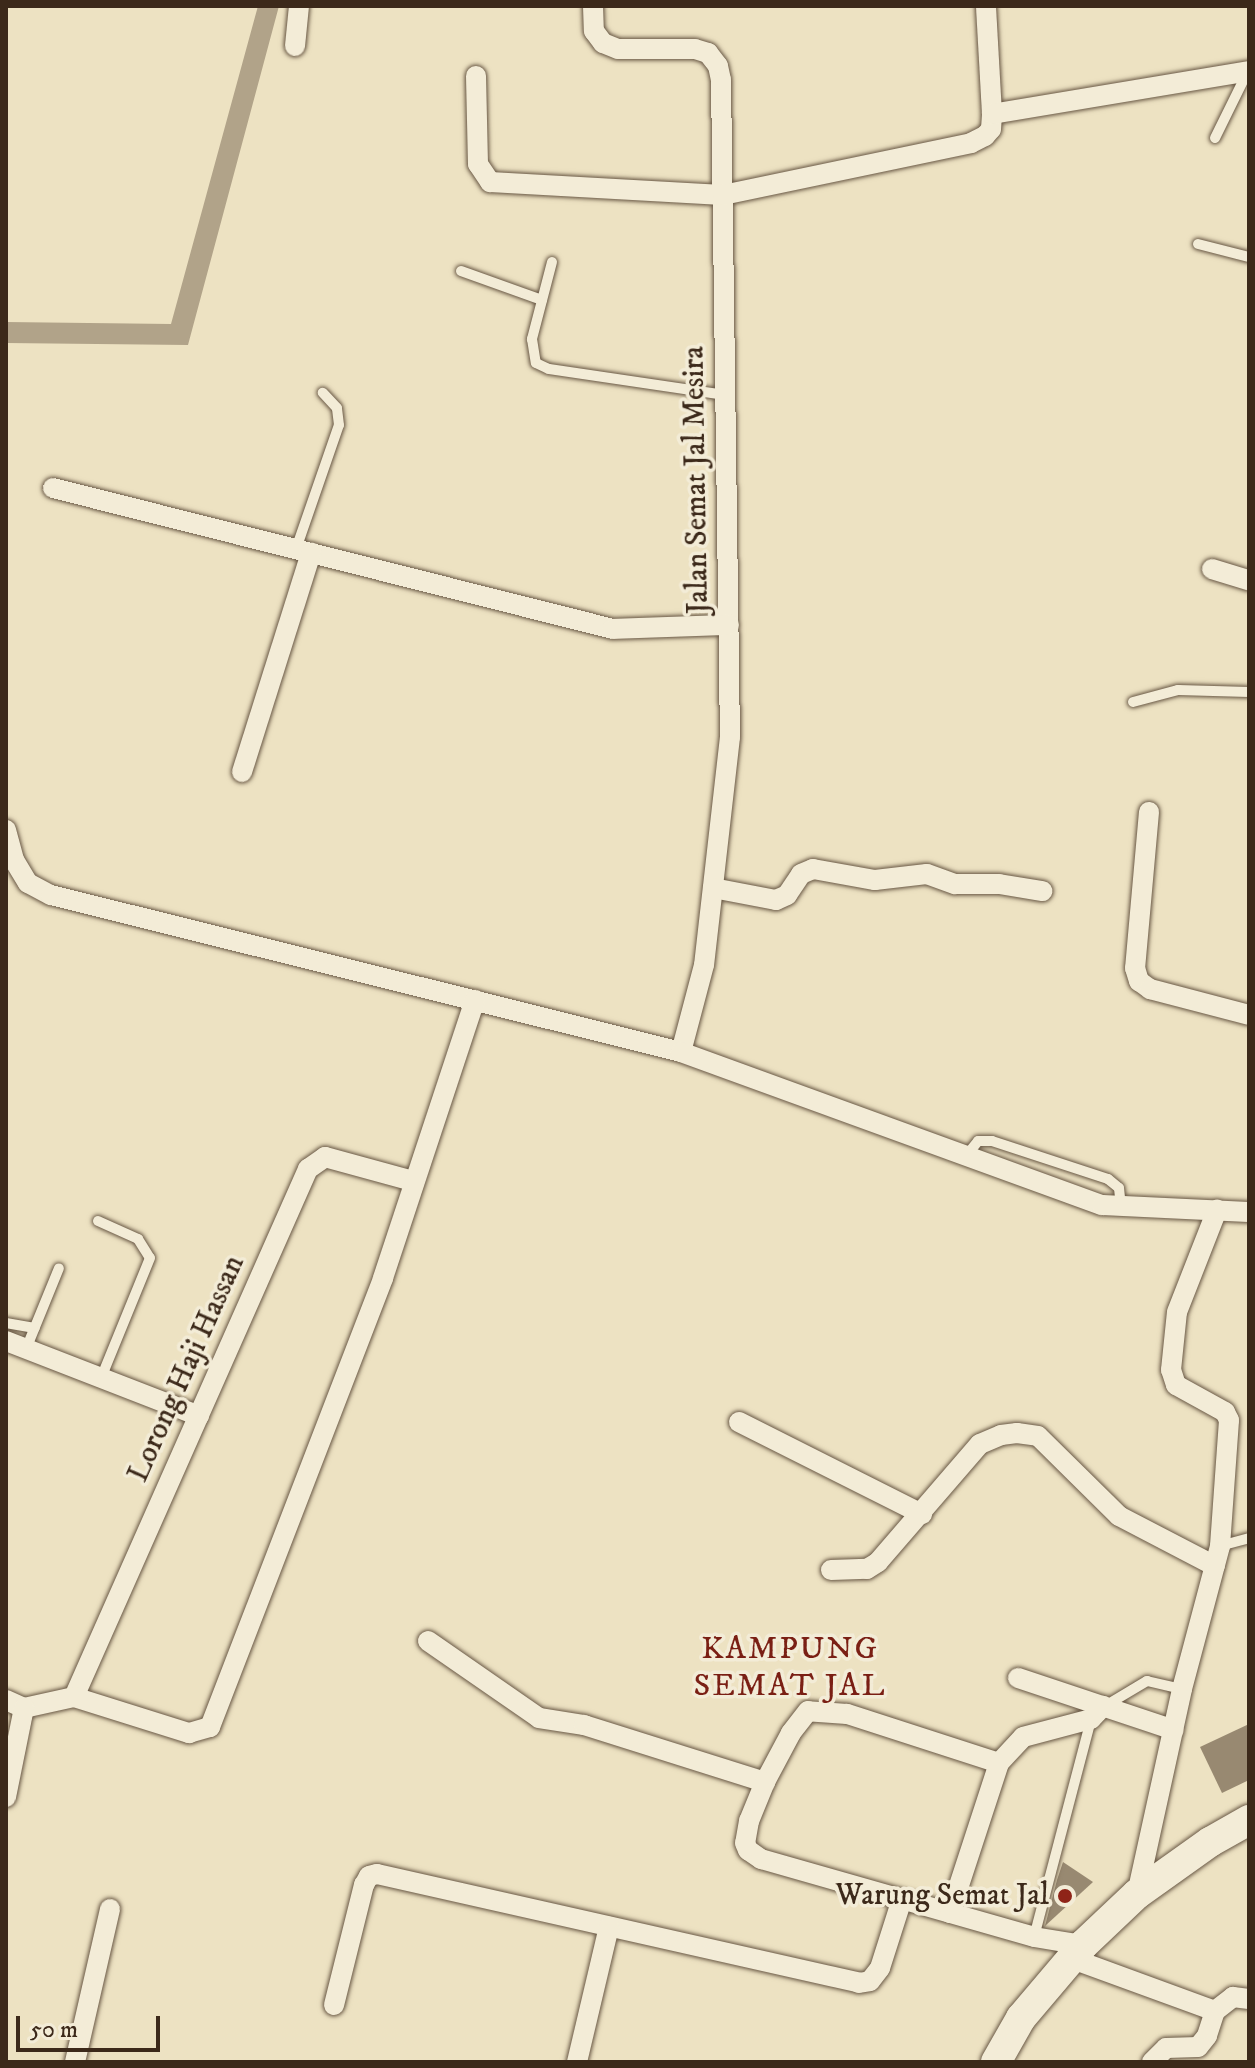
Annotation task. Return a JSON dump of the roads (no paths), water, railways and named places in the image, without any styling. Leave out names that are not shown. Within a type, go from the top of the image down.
[{"type":"main road","points":[[996,2062],[1021,2018],[1076,1952],[1137,1894],[1210,1842],[1249,1820]]},
{"type":"street","points":[[295,46],[299,6]]},
{"type":"street","name":"Jalan Semat Jal Mesira","points":[[593,6],[594,31],[603,43],[618,49],[695,49],[708,53],[718,66],[723,195],[730,737],[704,965],[681,1052]]},
{"type":"street","points":[[476,76],[478,164],[490,182],[723,195],[971,143],[991,129],[986,6]]},
{"type":"street","points":[[992,114],[1249,71]]},
{"type":"street","points":[[53,488],[613,629],[729,625]]},
{"type":"street","points":[[242,772],[303,551]]},
{"type":"street","points":[[1212,569],[1249,580]]},
{"type":"street","points":[[1149,812],[1135,968],[1139,981],[1150,989],[1249,1015]]},
{"type":"street","points":[[6,830],[14,860],[28,883],[51,895],[681,1052],[1102,1205],[1249,1212]]},
{"type":"street","points":[[713,888],[776,900],[787,895],[801,874],[813,869],[875,880],[927,874],[955,884],[994,883],[1042,891]]},
{"type":"street","points":[[6,1797],[15,1704],[74,1697],[189,1733],[210,1727],[383,1278],[475,1000]]},
{"type":"street","name":"Lorong Haji Hassan","points":[[74,1697],[312,1163],[332,1158],[413,1181]]},
{"type":"street","points":[[1137,1894],[1182,1689],[1218,1556],[1240,1429],[1225,1412],[1176,1385],[1171,1370],[1177,1312],[1217,1210]]},
{"type":"street","points":[[6,1341],[199,1416]]},
{"type":"street","points":[[739,1422],[922,1514]]},
{"type":"street","points":[[831,1570],[867,1569],[922,1514],[980,1444],[1001,1435],[1038,1436],[1119,1516],[1218,1556]]},
{"type":"street","points":[[428,1641],[539,1718],[605,1731],[765,1782]]},
{"type":"street","points":[[1018,1678],[1097,1713],[1174,1730]]},
{"type":"street","points":[[999,1763],[847,1714],[814,1710],[799,1719],[765,1782],[745,1835],[748,1850],[753,1856],[1034,1937],[1215,2011]]},
{"type":"street","points":[[950,1913],[999,1763],[1023,1737],[1097,1713]]},
{"type":"street","points":[[334,2005],[355,1913],[369,1876],[407,1879],[859,1983],[870,1981],[880,1968],[902,1899]]},
{"type":"street","points":[[75,2062],[110,1909]]},
{"type":"street","points":[[577,2062],[609,1927]]},
{"type":"street","points":[[1152,2062],[1166,2048],[1198,2047],[1207,2036],[1215,2011],[1233,1997],[1249,1999]]},
{"type":"lane","points":[[1215,138],[1249,71]]},
{"type":"lane","points":[[1198,244],[1249,257]]},
{"type":"lane","points":[[552,262],[532,351],[533,358],[541,367],[725,395]]},
{"type":"lane","points":[[461,271],[542,300]]},
{"type":"lane","points":[[303,551],[340,419],[337,408],[323,393]]},
{"type":"lane","points":[[1133,702],[1178,690],[1249,692]]},
{"type":"lane","points":[[98,1221],[138,1239],[145,1244],[150,1258],[101,1378]]},
{"type":"lane","points":[[26,1349],[59,1268]]},
{"type":"lane","points":[[6,1323],[35,1328]]},
{"type":"lane","points":[[1218,1556],[1249,1538]]},
{"type":"lane","points":[[1034,1937],[1097,1713],[1147,1681],[1182,1689]]},
{"type":"place","name":"Warung Semat Jal","points":[[1065,1896]]},
{"type":"district","name":"KAMPUNG SEMAT JAL","points":[[790,1668]]}]
